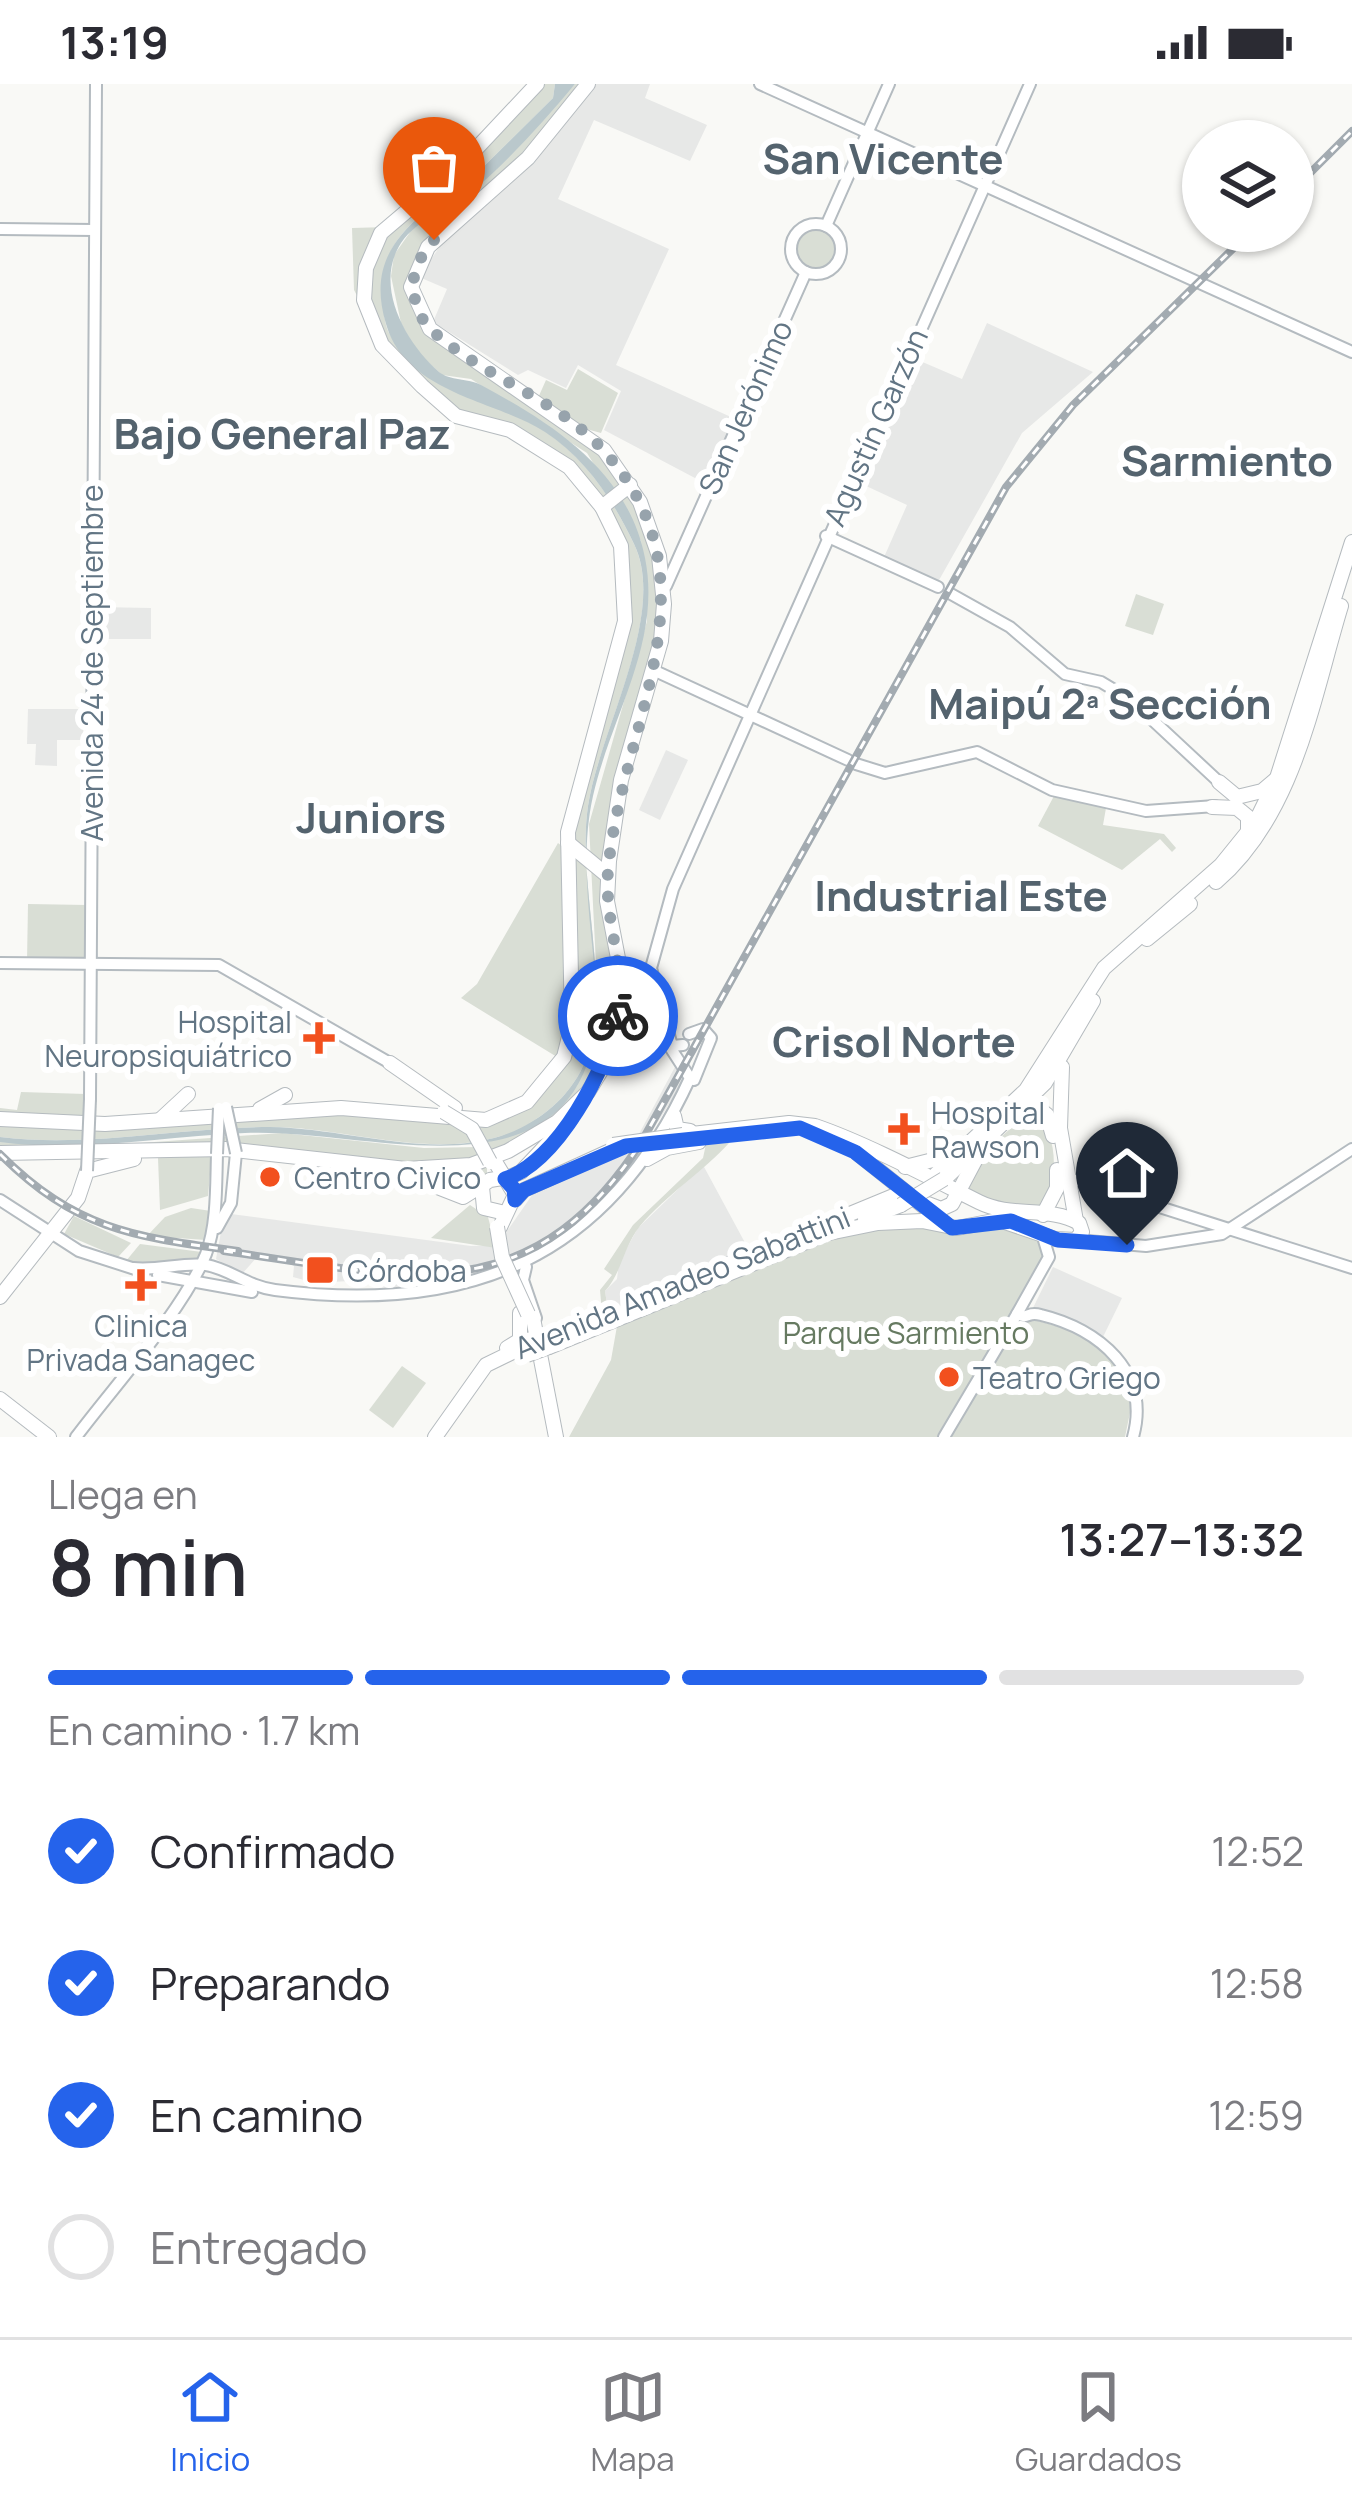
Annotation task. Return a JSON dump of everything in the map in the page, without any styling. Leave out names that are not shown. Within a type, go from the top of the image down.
[{"type":"main road","name":"Avenida 24 de Septiembre","points":[[87,1171],[94,84]]},
{"type":"main road","points":[[337,1102],[485,1120],[522,1106],[549,1080],[567,1051],[572,1025],[570,845],[595,726],[621,640],[628,593],[621,546],[604,505],[574,471],[525,438],[453,414],[391,356],[368,317],[366,268],[382,233],[478,146],[534,84]]},
{"type":"main road","points":[[391,1168],[460,1197],[521,1172],[580,1109],[602,1069],[615,1030],[622,979],[606,875],[618,794],[668,606],[655,542],[628,486],[588,435],[429,328],[415,305],[411,283],[421,256],[528,158],[589,84]]},
{"type":"main road","points":[[760,84],[1352,352]]},
{"type":"main road","points":[[826,226],[889,84]]},
{"type":"main road","name":"Agustín Garzón","points":[[687,1065],[686,1039],[672,1046],[651,962],[673,889],[1030,84]]},
{"type":"main road","points":[[810,224],[826,226],[841,244],[838,260],[828,271],[806,272],[794,262],[793,239],[810,224]]},
{"type":"main road","points":[[0,231],[92,230]]},
{"type":"main road","name":"San Jerónimo","points":[[668,606],[668,576],[806,272]]},
{"type":"main road","points":[[461,352],[478,372]]},
{"type":"main road","points":[[604,505],[628,486]]},
{"type":"main road","points":[[826,536],[938,587]]},
{"type":"main road","name":"Avenida Amadeo Sabattini","points":[[940,1176],[1026,1098],[1104,968],[1248,838],[1281,776],[1352,542]]},
{"type":"main road","name":"Avenida Amadeo Sabattini","points":[[461,1406],[486,1365],[533,1357],[548,1343],[829,1227],[893,1191],[940,1176],[991,1139],[1070,1047],[1112,974],[1233,867],[1266,825],[1285,785],[1352,570]]},
{"type":"main road","points":[[951,594],[1010,627],[1065,674],[1101,682],[1131,700],[1219,782],[1244,796],[1281,776],[1310,689],[1319,676]]},
{"type":"main road","points":[[653,670],[882,773],[977,752],[1052,790],[1146,812],[1264,795]]},
{"type":"main road","name":"Agustín Garzón","points":[[687,1065],[669,1049],[646,965],[679,863],[724,771]]},
{"type":"main road","points":[[1219,782],[1224,804],[1252,819]]},
{"type":"main road","points":[[1158,931],[1248,838],[1250,825],[1242,811],[1224,804]]},
{"type":"main road","points":[[570,845],[606,875]]},
{"type":"main road","points":[[0,963],[219,964],[390,1063],[479,1130],[492,1161],[506,1256],[527,1314],[553,1437]]},
{"type":"main road","points":[[686,1039],[698,1018]]},
{"type":"main road","points":[[133,1268],[216,1270],[367,1298],[506,1280],[592,1220],[655,1149],[674,1116],[687,1065],[711,1040],[703,1029],[686,1039]]},
{"type":"main road","points":[[1024,1312],[1050,1252],[1041,1224],[1062,1179],[1058,1095],[1070,1047]]},
{"type":"main road","points":[[216,1270],[277,1291],[367,1294],[506,1280],[597,1211],[655,1149],[690,1079],[687,1065]]},
{"type":"main road","points":[[0,1153],[247,1149],[391,1168],[462,1166],[500,1156],[569,1112],[602,1069]]},
{"type":"main road","points":[[161,1120],[188,1094]]},
{"type":"main road","points":[[256,1112],[285,1095]]},
{"type":"main road","points":[[302,1095],[314,1108]]},
{"type":"main road","points":[[1026,1098],[1050,1121],[1076,1232]]},
{"type":"main road","points":[[0,1119],[161,1120],[314,1108],[337,1102],[450,1110]]},
{"type":"main road","points":[[76,1437],[199,1283],[216,1270],[220,1220],[231,1205],[237,1159],[222,1107],[211,1202],[216,1270]]},
{"type":"main road","points":[[674,1116],[681,1131],[815,1126],[966,1195],[1076,1232]]},
{"type":"main road","points":[[893,1191],[911,1168],[957,1153],[999,1118]]},
{"type":"main road","points":[[655,1149],[759,1128]]},
{"type":"main road","points":[[497,1182],[528,1181],[614,1147],[759,1128],[815,1131],[893,1191],[946,1208],[966,1195],[991,1139]]},
{"type":"main road","points":[[501,1216],[524,1190],[614,1147]]},
{"type":"main road","points":[[829,1227],[918,1221],[960,1227],[1011,1221],[1147,1246],[1233,1229],[1352,1149]]},
{"type":"main road","points":[[0,1297],[79,1198],[87,1171],[150,1154]]},
{"type":"main road","points":[[217,1159],[237,1159]]},
{"type":"main road","points":[[1062,1179],[1352,1268]]},
{"type":"main road","points":[[497,1182],[481,1203],[501,1216]]},
{"type":"main road","points":[[960,1227],[976,1212],[966,1195]]},
{"type":"main road","points":[[0,1200],[91,1256],[199,1283]]},
{"type":"main road","points":[[921,1200],[960,1227]]},
{"type":"main road","points":[[948,1437],[1056,1254],[1076,1232]]},
{"type":"main road","points":[[526,1268],[523,1280],[536,1312],[533,1357]]},
{"type":"main road","points":[[199,1283],[216,1270]]},
{"type":"main road","points":[[439,1437],[485,1359],[518,1343],[527,1314],[506,1280]]},
{"type":"main road","points":[[1024,1312],[1076,1328],[1119,1358],[1135,1390],[1133,1437]]},
{"type":"main road","points":[[0,1402],[45,1437]]},
{"type":"shaded area","points":[[555,84],[575,84],[488,178],[408,234],[393,260],[390,277],[397,313],[427,360],[443,375],[481,385],[560,434],[605,475],[636,527],[645,558],[647,619],[593,796],[587,871],[588,806],[628,673],[643,604],[642,572],[634,544],[597,482],[560,443],[412,366],[386,324],[381,297],[388,255],[399,238],[464,178],[471,179],[553,98]]},
{"type":"shaded area","points":[[593,84],[650,84],[645,98],[707,125],[690,161],[594,120],[558,199],[669,249],[616,365],[742,422],[712,487],[604,430],[621,391],[578,365],[566,388],[528,370],[518,375],[433,322],[447,289],[419,277],[449,233],[521,171]]},
{"type":"shaded area","points":[[987,323],[1093,372],[1022,433],[934,589],[881,564],[907,505],[849,478],[904,354],[962,379]]},
{"type":"shaded area","points":[[97,607],[151,608],[151,639],[96,639]]},
{"type":"shaded area","points":[[28,709],[84,709],[83,740],[57,740],[57,766],[35,765],[36,744],[27,744]]},
{"type":"shaded area","points":[[666,750],[688,760],[660,820],[639,810]]},
{"type":"shaded area","points":[[587,871],[593,939],[595,977],[588,900]]},
{"type":"shaded area","points":[[591,1041],[585,1070],[556,1112],[515,1135],[465,1145],[410,1145],[245,1133],[92,1145],[0,1142],[0,1137],[101,1139],[270,1127],[411,1143],[467,1143],[508,1134],[546,1112],[576,1079]]},
{"type":"shaded area","points":[[676,1065],[686,1077],[624,1176],[591,1211],[533,1255],[464,1280],[387,1288],[349,1281],[315,1283],[293,1277],[294,1266],[286,1261],[257,1257],[242,1274],[216,1259],[223,1221],[231,1214],[471,1246],[506,1245],[505,1234],[537,1188],[607,1161],[627,1137],[639,1134]]},
{"type":"shaded area","points":[[703,1165],[750,1252],[608,1311],[605,1291],[617,1279],[619,1262],[638,1228]]},
{"type":"shaded area","points":[[1053,1267],[1122,1298],[1102,1339],[1033,1308]]},
{"type":"green space","points":[[537,84],[555,84],[553,98],[471,179],[464,178],[399,238],[389,255],[382,297],[389,333],[424,371],[458,392],[527,421],[574,455],[617,512],[642,573],[637,638],[588,806],[596,1006],[583,1066],[568,1091],[534,1120],[508,1134],[467,1143],[411,1143],[270,1127],[101,1139],[0,1137],[0,1119],[105,1124],[285,1108],[459,1121],[522,1106],[567,1051],[568,832],[618,651],[624,562],[583,481],[515,432],[456,416],[387,352],[354,290],[352,228],[387,227],[453,173]]},
{"type":"green space","points":[[575,84],[588,84],[553,130],[416,267],[419,313],[538,398],[546,380],[567,390],[578,369],[618,393],[601,433],[579,427],[640,502],[664,603],[621,780],[608,876],[620,953],[618,1017],[581,1100],[487,1161],[487,1174],[466,1193],[353,1162],[295,1154],[177,1149],[0,1153],[0,1142],[126,1144],[282,1133],[424,1148],[478,1147],[553,1111],[590,1060],[598,1005],[589,824],[647,621],[641,541],[587,453],[471,379],[442,375],[416,351],[401,323],[391,276],[394,255],[413,228],[464,197]]},
{"type":"green space","points":[[816,227],[831,234],[838,249],[831,264],[816,271],[801,264],[794,249],[801,234]]},
{"type":"green space","points":[[1136,594],[1164,604],[1153,635],[1125,626]]},
{"type":"green space","points":[[1054,796],[1106,808],[1103,825],[1164,834],[1176,848],[1172,852],[1160,839],[1122,870],[1038,826]]},
{"type":"green space","points":[[558,843],[563,847],[569,1009],[557,1057],[461,998],[477,984]]},
{"type":"green space","points":[[28,904],[87,905],[85,962],[27,961]]},
{"type":"green space","points":[[21,1092],[86,1094],[84,1118],[0,1114],[0,1108],[17,1110]]},
{"type":"green space","points":[[1033,1109],[1048,1132],[1054,1156],[1045,1209],[983,1201],[968,1187],[979,1156]]},
{"type":"green space","points":[[729,1143],[640,1226],[605,1291],[608,1311],[602,1313],[600,1290],[612,1275],[604,1269],[633,1225],[703,1158],[706,1144]]},
{"type":"green space","points":[[212,1153],[208,1196],[160,1210],[158,1158]]},
{"type":"green space","points":[[470,1205],[488,1217],[496,1248],[431,1238]]},
{"type":"green space","points":[[191,1208],[211,1211],[206,1240],[147,1236],[165,1217]]},
{"type":"green space","points":[[74,1216],[131,1243],[118,1257],[64,1234]]},
{"type":"green space","name":"Parque Sarmiento","points":[[998,1225],[1037,1234],[1046,1253],[1011,1315],[1069,1331],[1109,1358],[1134,1393],[1125,1437],[569,1437],[611,1360],[617,1326],[859,1229],[925,1227],[954,1234]]},
{"type":"green space","points":[[140,1244],[202,1252],[196,1260],[153,1267],[126,1261]]},
{"type":"green space","points":[[402,1366],[426,1383],[393,1428],[369,1410]]},
{"type":"railway","points":[[1314,169],[1352,131]]},
{"type":"railway","points":[[224,1251],[404,1274],[457,1271],[507,1260],[554,1236],[599,1197],[642,1141],[1006,487],[1073,405],[1230,252]]},
{"type":"railway","points":[[0,1154],[28,1180],[82,1215],[138,1234],[238,1251]]},
{"type":"way so far","points":[[434,240],[421,256],[411,283],[412,299],[426,325],[598,444],[635,494],[655,542],[663,580],[661,641],[618,794],[608,876],[610,915],[621,963],[618,1016]]},
{"type":"place","name":"Hospital Neuropsiquiátrico","points":[[319,1038]]},
{"type":"place","name":"Hospital Rawson","points":[[904,1129]]},
{"type":"place","name":"Centro Civico","points":[[270,1177]]},
{"type":"place","name":"Córdoba","points":[[320,1270]]},
{"type":"place","name":"Clinica Privada Sanagec","points":[[141,1285]]},
{"type":"place","name":"Teatro Griego","points":[[949,1377]]},
{"type":"district","name":"San Vicente","points":[[883,158]]},
{"type":"district","name":"Bajo General Paz","points":[[282,433]]},
{"type":"district","name":"Sarmiento","points":[[1227,460]]},
{"type":"district","name":"Maipú 2ª Sección","points":[[1100,703]]},
{"type":"district","name":"Juniors","points":[[371,817]]},
{"type":"district","name":"Industrial Este","points":[[961,895]]},
{"type":"district","name":"Crisol Norte","points":[[894,1041]]},
{"type":"route","points":[[618,1016],[588,1099],[521,1172],[505,1179],[514,1189],[515,1200],[524,1190],[626,1146],[800,1128],[855,1152],[952,1228],[1011,1221],[1058,1240],[1127,1245]]}]
